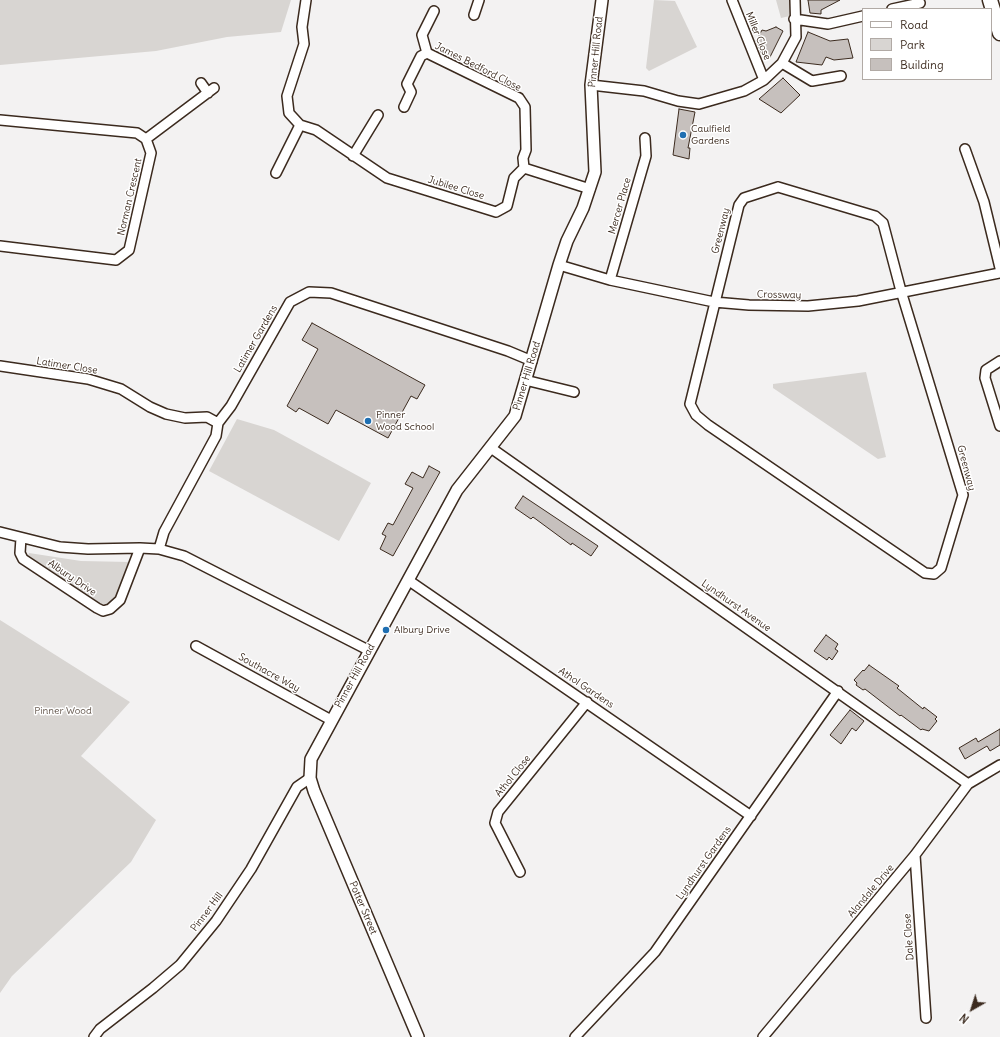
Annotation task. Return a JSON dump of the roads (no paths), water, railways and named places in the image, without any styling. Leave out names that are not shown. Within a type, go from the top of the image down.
[{"type":"main road","points":[[995,8],[1000,33]]},
{"type":"street","points":[[276,173],[300,125],[289,113],[287,96],[304,44],[302,27],[306,0]]},
{"type":"street","points":[[474,15],[479,0]]},
{"type":"street","name":"Pinner Hill Road","points":[[310,778],[311,760],[331,720],[457,490],[474,466],[491,448],[515,416],[559,265],[567,241],[590,189],[594,172],[591,85],[602,0]]},
{"type":"street","name":"Miller Close","points":[[732,0],[764,80]]},
{"type":"street","points":[[591,85],[644,91],[678,101],[698,104],[744,92],[764,80],[782,63],[796,37],[794,19],[795,0]]},
{"type":"street","points":[[897,8],[920,3]]},
{"type":"street","name":"James Bedford Close","points":[[434,11],[422,35],[427,53],[519,98],[525,108],[526,150],[523,158],[524,168]]},
{"type":"street","points":[[794,19],[828,24],[862,16]]},
{"type":"street","points":[[404,106],[411,92],[407,84],[421,56],[427,53]]},
{"type":"street","points":[[782,63],[812,81],[841,76]]},
{"type":"street","points":[[0,120],[137,134],[146,139],[211,90],[201,83]]},
{"type":"street","points":[[353,156],[378,115]]},
{"type":"street","name":"Jubilee Close","points":[[300,125],[316,130],[387,178],[496,212],[507,206],[514,178],[524,168]]},
{"type":"street","name":"Mercer Place","points":[[610,280],[646,156],[645,138]]},
{"type":"street","name":"Norman Crescent","points":[[0,246],[116,260],[129,250],[151,153],[146,139]]},
{"type":"street","points":[[965,149],[984,202],[1000,268]]},
{"type":"street","points":[[524,168],[590,189]]},
{"type":"street","name":"Greenway","points":[[778,187],[875,216],[883,223],[901,291],[963,495],[941,568],[934,574],[925,573],[696,415],[690,404],[714,302],[739,205],[744,198],[778,187]]},
{"type":"street","name":"Crossway","points":[[559,265],[610,280],[714,302],[749,305],[808,306],[858,301],[901,291],[1000,273]]},
{"type":"street","name":"Latimer Gardens","points":[[159,549],[164,532],[216,436],[218,423],[231,406],[290,302],[309,292],[331,292],[508,351],[532,361]]},
{"type":"street","points":[[1000,361],[986,370],[985,378],[1000,426]]},
{"type":"street","name":"Latimer Close","points":[[0,366],[88,379],[121,389],[166,414],[185,418],[207,417],[218,423]]},
{"type":"street","points":[[525,380],[574,392]]},
{"type":"street","name":"Lyndhurst Avenue","points":[[491,448],[968,784]]},
{"type":"street","name":"Albury Drive","points":[[0,532],[60,547],[88,549],[159,549],[184,556],[370,651]]},
{"type":"street","name":"Albury Drive","points":[[21,538],[20,553],[23,559],[97,608],[103,610],[110,609],[120,600],[140,548]]},
{"type":"street","name":"Athol Gardens","points":[[408,580],[751,816]]},
{"type":"street","name":"Southacre Way","points":[[196,646],[331,720]]},
{"type":"street","name":"Lyndhurst Gardens","points":[[575,1037],[655,952],[838,691]]},
{"type":"street","name":"Athol Close","points":[[520,872],[495,823],[498,812],[587,702]]},
{"type":"street","name":"Alandale Drive","points":[[763,1037],[915,854],[968,784],[1000,765]]},
{"type":"street","name":"Pinner Hill","points":[[94,1037],[100,1029],[180,965],[216,921],[251,869],[297,787],[310,778]]},
{"type":"street","name":"Potter Street","points":[[310,778],[314,791],[418,1037]]},
{"type":"street","name":"Dale Close","points":[[915,854],[926,1018]]},
{"type":"place","name":"Caulfield Gardens","points":[[683,135]]},
{"type":"place","name":"Pinner Wood School","points":[[368,421]]},
{"type":"place","name":"Albury Drive","points":[[386,630]]},
{"type":"park label","name":"Pinner Wood","points":[[63,711]]}]
